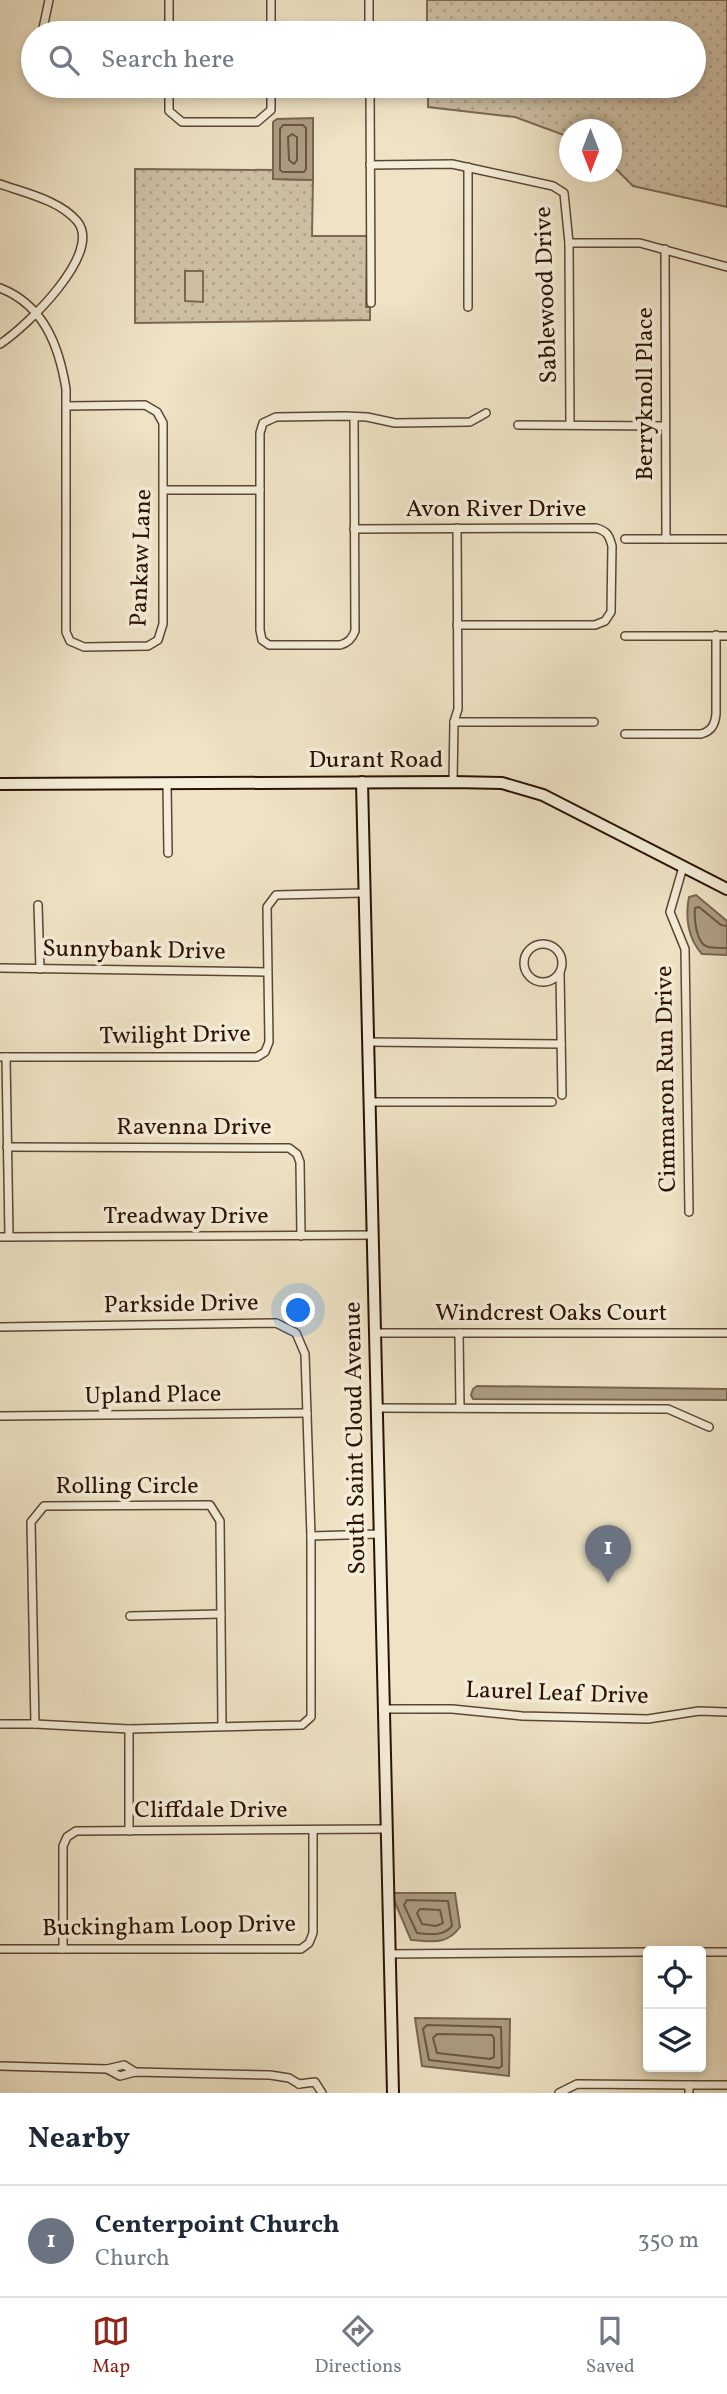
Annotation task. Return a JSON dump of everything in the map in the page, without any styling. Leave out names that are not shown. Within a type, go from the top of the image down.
[{"type":"street","points":[[44,21],[49,0]]},
{"type":"street","points":[[169,0],[169,21]]},
{"type":"street","points":[[271,0],[271,21]]},
{"type":"street","points":[[369,0],[369,21]]},
{"type":"street","points":[[169,98],[169,111],[182,122],[257,122],[271,110],[271,98]]},
{"type":"street","points":[[370,98],[370,303]]},
{"type":"street","name":"Sablewood Drive","points":[[370,165],[452,164],[553,186],[564,193],[569,243],[570,425]]},
{"type":"street","points":[[468,167],[468,307]]},
{"type":"street","points":[[0,184],[44,200],[63,211],[78,222],[82,234],[78,260],[64,281],[36,312],[0,344]]},
{"type":"street","points":[[569,243],[640,243],[727,267]]},
{"type":"street","name":"Berryknoll Place","points":[[665,249],[666,539]]},
{"type":"street","name":"Pankaw Lane","points":[[0,288],[13,293],[36,312],[51,333],[61,358],[66,389],[65,427],[66,632],[70,641],[84,647],[148,646],[158,640],[163,624],[163,423],[157,412],[145,405],[66,406]]},
{"type":"street","points":[[354,416],[353,637],[348,643],[340,645],[269,645],[262,640],[260,630],[260,433],[263,423],[276,417],[354,416],[395,423],[470,422],[486,413]]},
{"type":"street","points":[[518,425],[665,426]]},
{"type":"street","points":[[164,490],[260,490]]},
{"type":"street","points":[[453,782],[454,722],[458,709],[457,528]]},
{"type":"street","name":"Avon River Drive","points":[[354,529],[596,528],[610,536],[611,612],[605,621],[595,625],[457,625]]},
{"type":"street","points":[[625,539],[727,539]]},
{"type":"street","points":[[625,733],[701,734],[711,729],[716,714],[716,635]]},
{"type":"street","points":[[625,636],[727,636]]},
{"type":"street","points":[[454,722],[594,722]]},
{"type":"street","name":"South Saint Cloud Avenue","points":[[362,782],[393,2093]]},
{"type":"street","name":"Durant Road","points":[[0,784],[502,783],[534,791],[727,889]]},
{"type":"street","points":[[167,784],[168,853]]},
{"type":"street","name":"Cimmaron Run Drive","points":[[683,867],[670,912],[685,949],[689,1212]]},
{"type":"street","name":"Twilight Drive","points":[[3,1057],[257,1057],[265,1052],[269,1042],[267,907],[276,895],[363,893]]},
{"type":"street","points":[[38,905],[40,969]]},
{"type":"street","points":[[560,972],[548,982],[536,980],[527,972],[526,955],[541,944],[554,947],[561,957],[562,1096]]},
{"type":"street","name":"Sunnybank Drive","points":[[0,968],[267,972]]},
{"type":"street","points":[[369,1042],[561,1044]]},
{"type":"street","points":[[3,1057],[7,1147],[4,1236]]},
{"type":"street","points":[[369,1102],[552,1102]]},
{"type":"street","name":"Ravenna Drive","points":[[7,1147],[289,1148],[297,1154],[300,1162],[302,1236]]},
{"type":"street","name":"Treadway Drive","points":[[4,1236],[373,1235]]},
{"type":"street","name":"Parkside Drive","points":[[0,1327],[276,1323],[296,1333],[305,1354],[311,1536],[311,1717],[302,1724],[222,1725]]},
{"type":"street","name":"Windcrest Oaks Court","points":[[375,1333],[727,1333]]},
{"type":"street","points":[[459,1333],[460,1408]]},
{"type":"street","points":[[376,1408],[668,1409],[709,1427]]},
{"type":"street","name":"Upland Place","points":[[0,1416],[307,1413]]},
{"type":"street","name":"Rolling Circle","points":[[35,1724],[31,1522],[44,1506],[210,1505],[220,1521],[222,1725]]},
{"type":"street","points":[[311,1536],[379,1534]]},
{"type":"street","points":[[130,1616],[221,1614]]},
{"type":"street","name":"Laurel Leaf Drive","points":[[385,1709],[452,1709],[522,1716],[648,1719],[699,1711],[727,1712]]},
{"type":"street","points":[[0,1724],[129,1729],[222,1725]]},
{"type":"street","points":[[129,1729],[129,1831]]},
{"type":"street","name":"Cliffdale Drive","points":[[63,1949],[64,1841],[71,1833],[83,1830],[386,1829]]},
{"type":"street","name":"Buckingham Loop Drive","points":[[0,1949],[303,1947],[309,1943],[313,1933],[313,1830]]},
{"type":"street","points":[[389,1954],[643,1952]]},
{"type":"street","points":[[706,1952],[727,1952]]},
{"type":"street","points":[[0,2066],[107,2069],[124,2066],[135,2072],[270,2075],[289,2078],[299,2084],[303,2093]]},
{"type":"street","points":[[299,2084],[315,2081],[322,2093]]},
{"type":"street","points":[[559,2093],[577,2084],[689,2089],[727,2085]]},
{"type":"shaded area","points":[[427,0],[727,0],[727,207],[633,186],[622,175],[622,119],[559,119],[559,133],[515,117],[428,107],[428,98],[706,98],[706,21],[427,21]]},
{"type":"shaded area","points":[[135,169],[273,170],[274,179],[313,180],[312,236],[367,236],[366,307],[370,307],[370,320],[135,323]]},
{"type":"shaded area","points":[[185,271],[203,271],[203,302],[185,301]]},
{"type":"water","points":[[313,118],[313,180],[273,179],[273,122],[277,119]]},
{"type":"water","points":[[696,895],[727,921],[727,955],[702,954],[697,948],[687,912],[689,897]]},
{"type":"water","points":[[477,1386],[727,1389],[727,1400],[473,1399],[471,1395]]},
{"type":"water","points":[[391,1893],[455,1893],[460,1927],[444,1940],[411,1940]]},
{"type":"water","points":[[415,2018],[510,2019],[509,2076],[422,2066]]},
{"type":"place","name":"Centerpoint Church","points":[[608,1583]]}]
